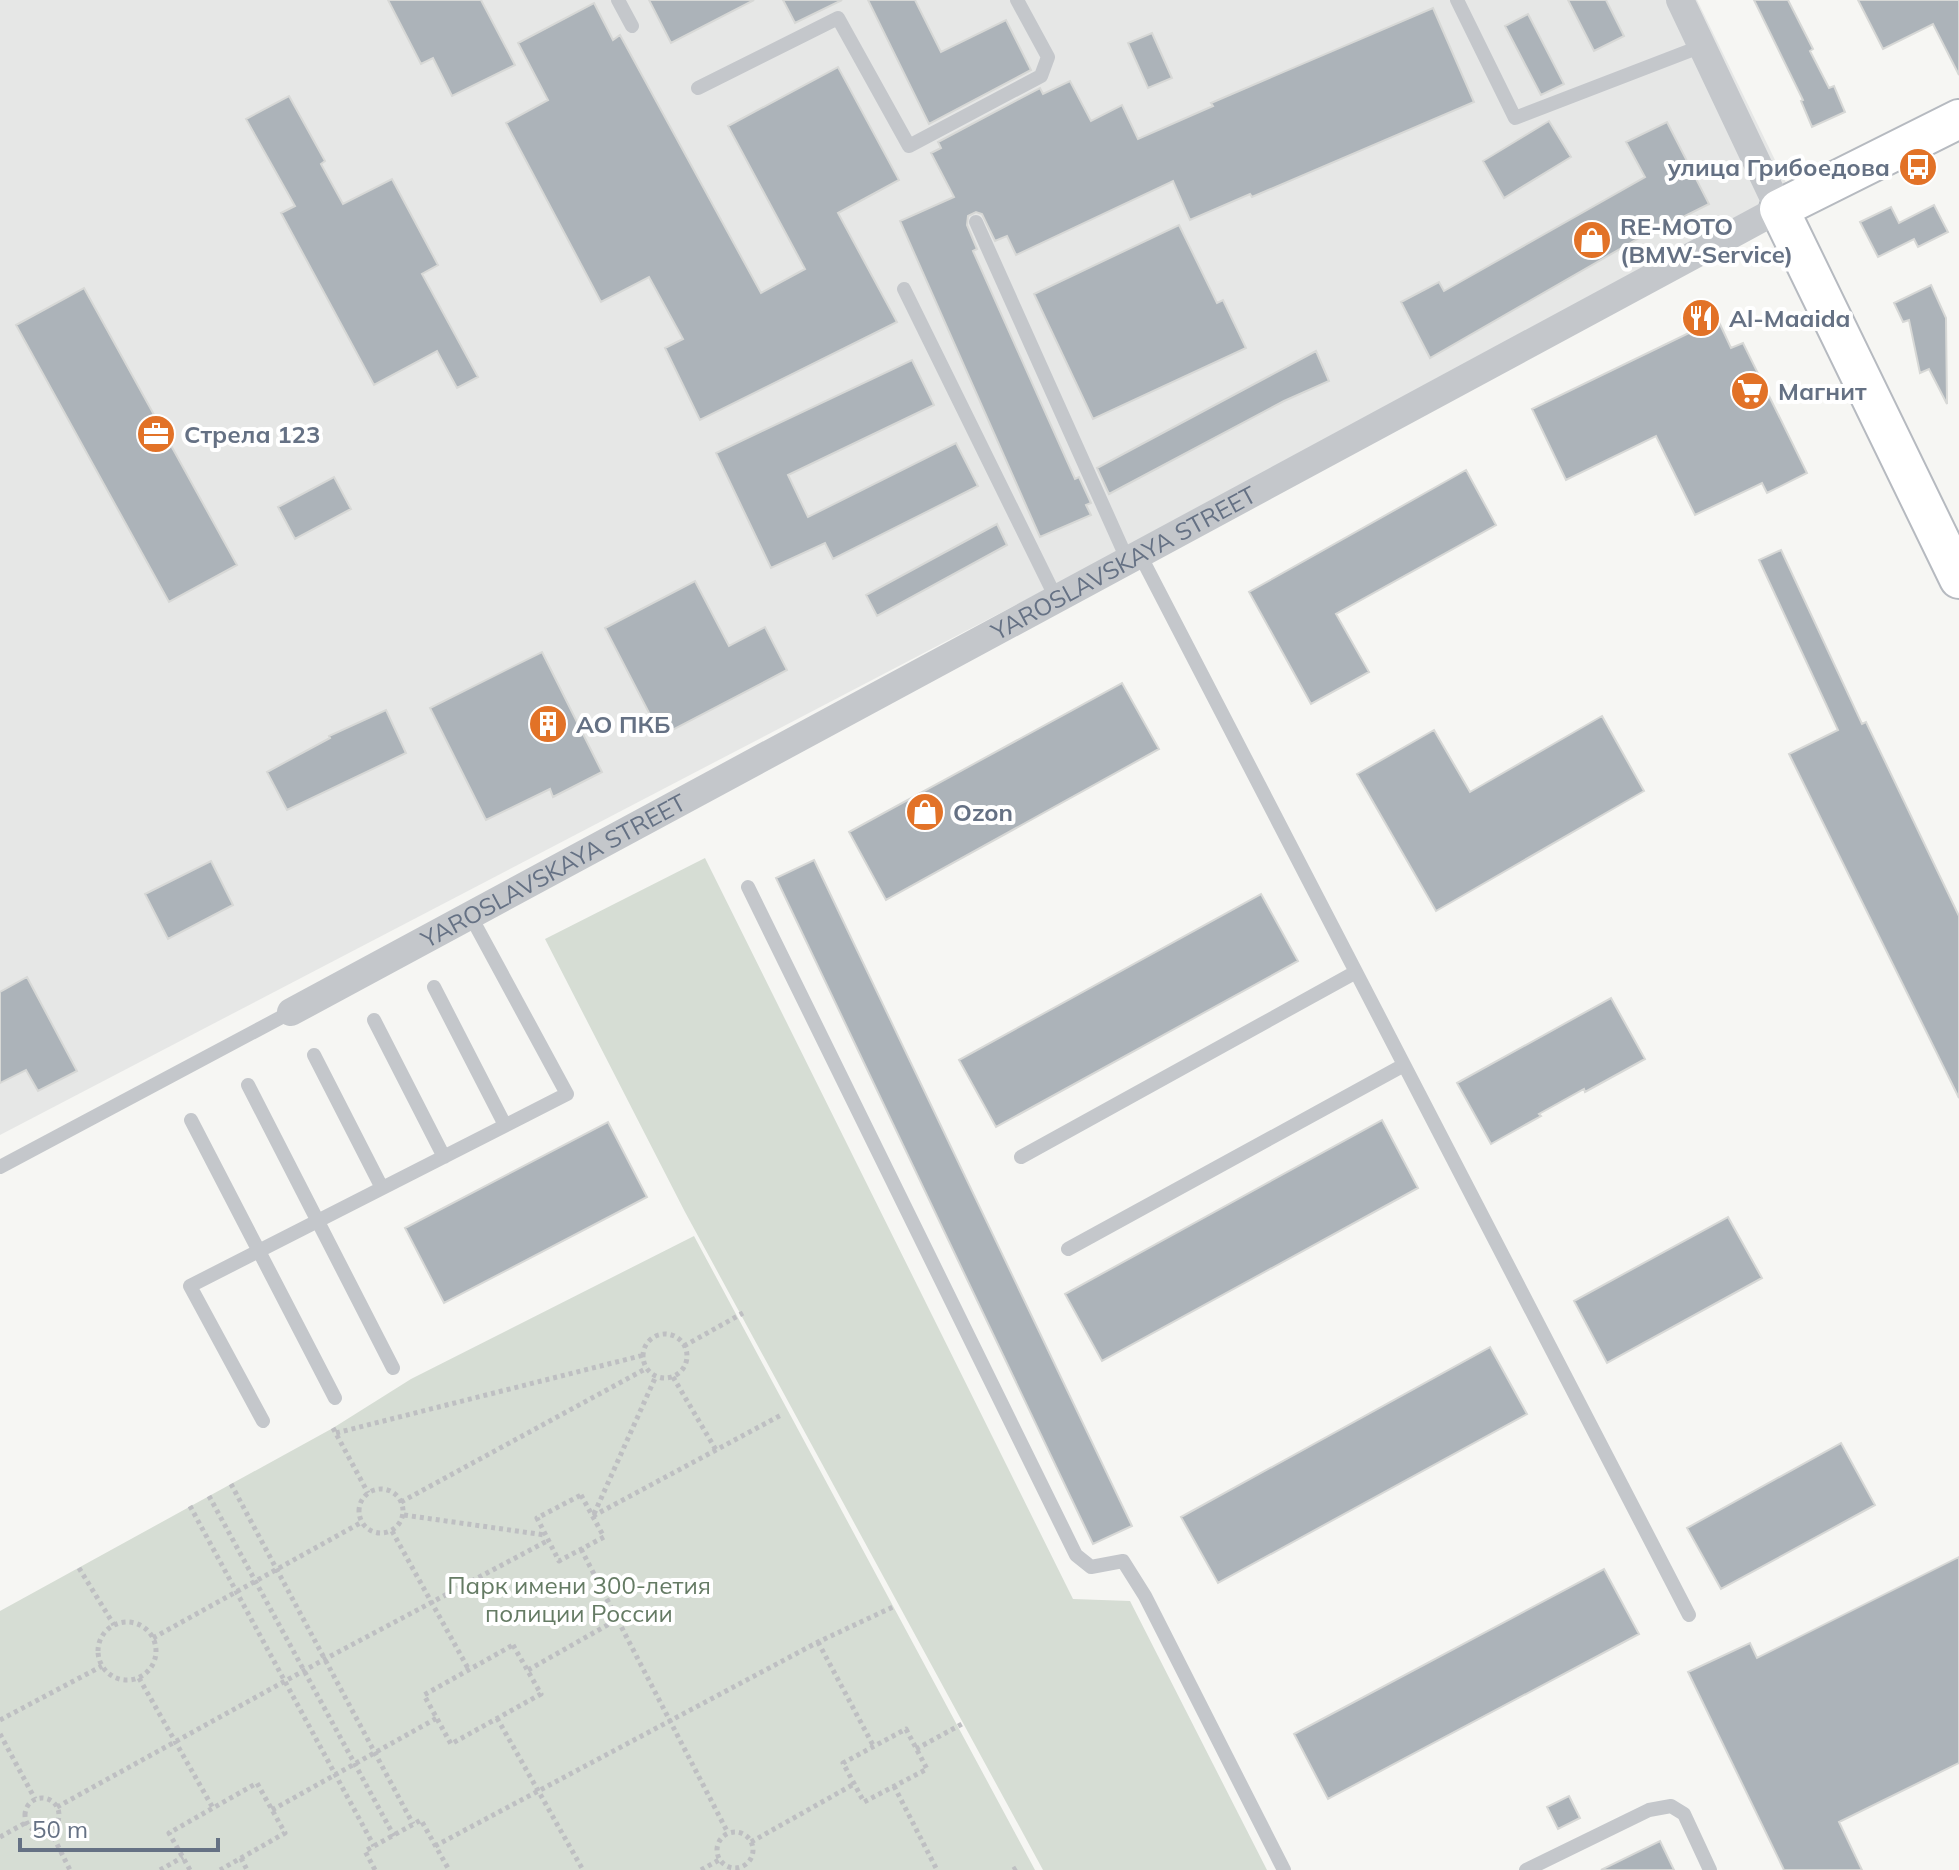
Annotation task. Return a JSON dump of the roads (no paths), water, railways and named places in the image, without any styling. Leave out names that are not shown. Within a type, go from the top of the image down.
[{"type":"street","points":[[1680,0],[1959,579]]},
{"type":"street","name":"YAROSLAVSKAYA STREET","points":[[291,1012],[1779,209],[1959,119]]},
{"type":"lane","points":[[618,0],[632,26]]},
{"type":"lane","points":[[698,88],[838,18],[909,146],[1041,76],[1048,57],[1017,0]]},
{"type":"lane","points":[[1457,0],[1515,118],[1702,46]]},
{"type":"lane","points":[[976,222],[1133,556],[1356,972],[1689,1615]]},
{"type":"lane","points":[[904,289],[1056,598]]},
{"type":"lane","points":[[748,887],[1076,1555],[1091,1567],[1123,1561],[1145,1596],[1284,1870]]},
{"type":"lane","points":[[263,1421],[190,1286],[567,1094],[470,915]]},
{"type":"lane","points":[[1021,1157],[1356,972]]},
{"type":"lane","points":[[434,987],[505,1125]]},
{"type":"lane","points":[[0,1167],[291,1012]]},
{"type":"lane","points":[[374,1020],[444,1157]]},
{"type":"lane","points":[[314,1055],[382,1188]]},
{"type":"lane","points":[[1068,1249],[1404,1065]]},
{"type":"lane","points":[[248,1085],[393,1368]]},
{"type":"lane","points":[[191,1120],[335,1398]]},
{"type":"lane","points":[[1526,1870],[1649,1810],[1671,1806],[1684,1814],[1710,1870]]},
{"type":"place","name":"улица Грибоедова","points":[[1918,167]]},
{"type":"place","name":"RE-MOTO (BMW-Service)","points":[[1592,240]]},
{"type":"place","name":"Al-Maaida","points":[[1701,318]]},
{"type":"place","name":"Магнит","points":[[1750,391]]},
{"type":"place","name":"Стрела 123","points":[[156,434]]},
{"type":"place","name":"АО ПКБ","points":[[548,724]]},
{"type":"place","name":"Ozon","points":[[925,812]]},
{"type":"park label","name":"Парк имени 300-летия полиции России","points":[[579,1599]]}]
